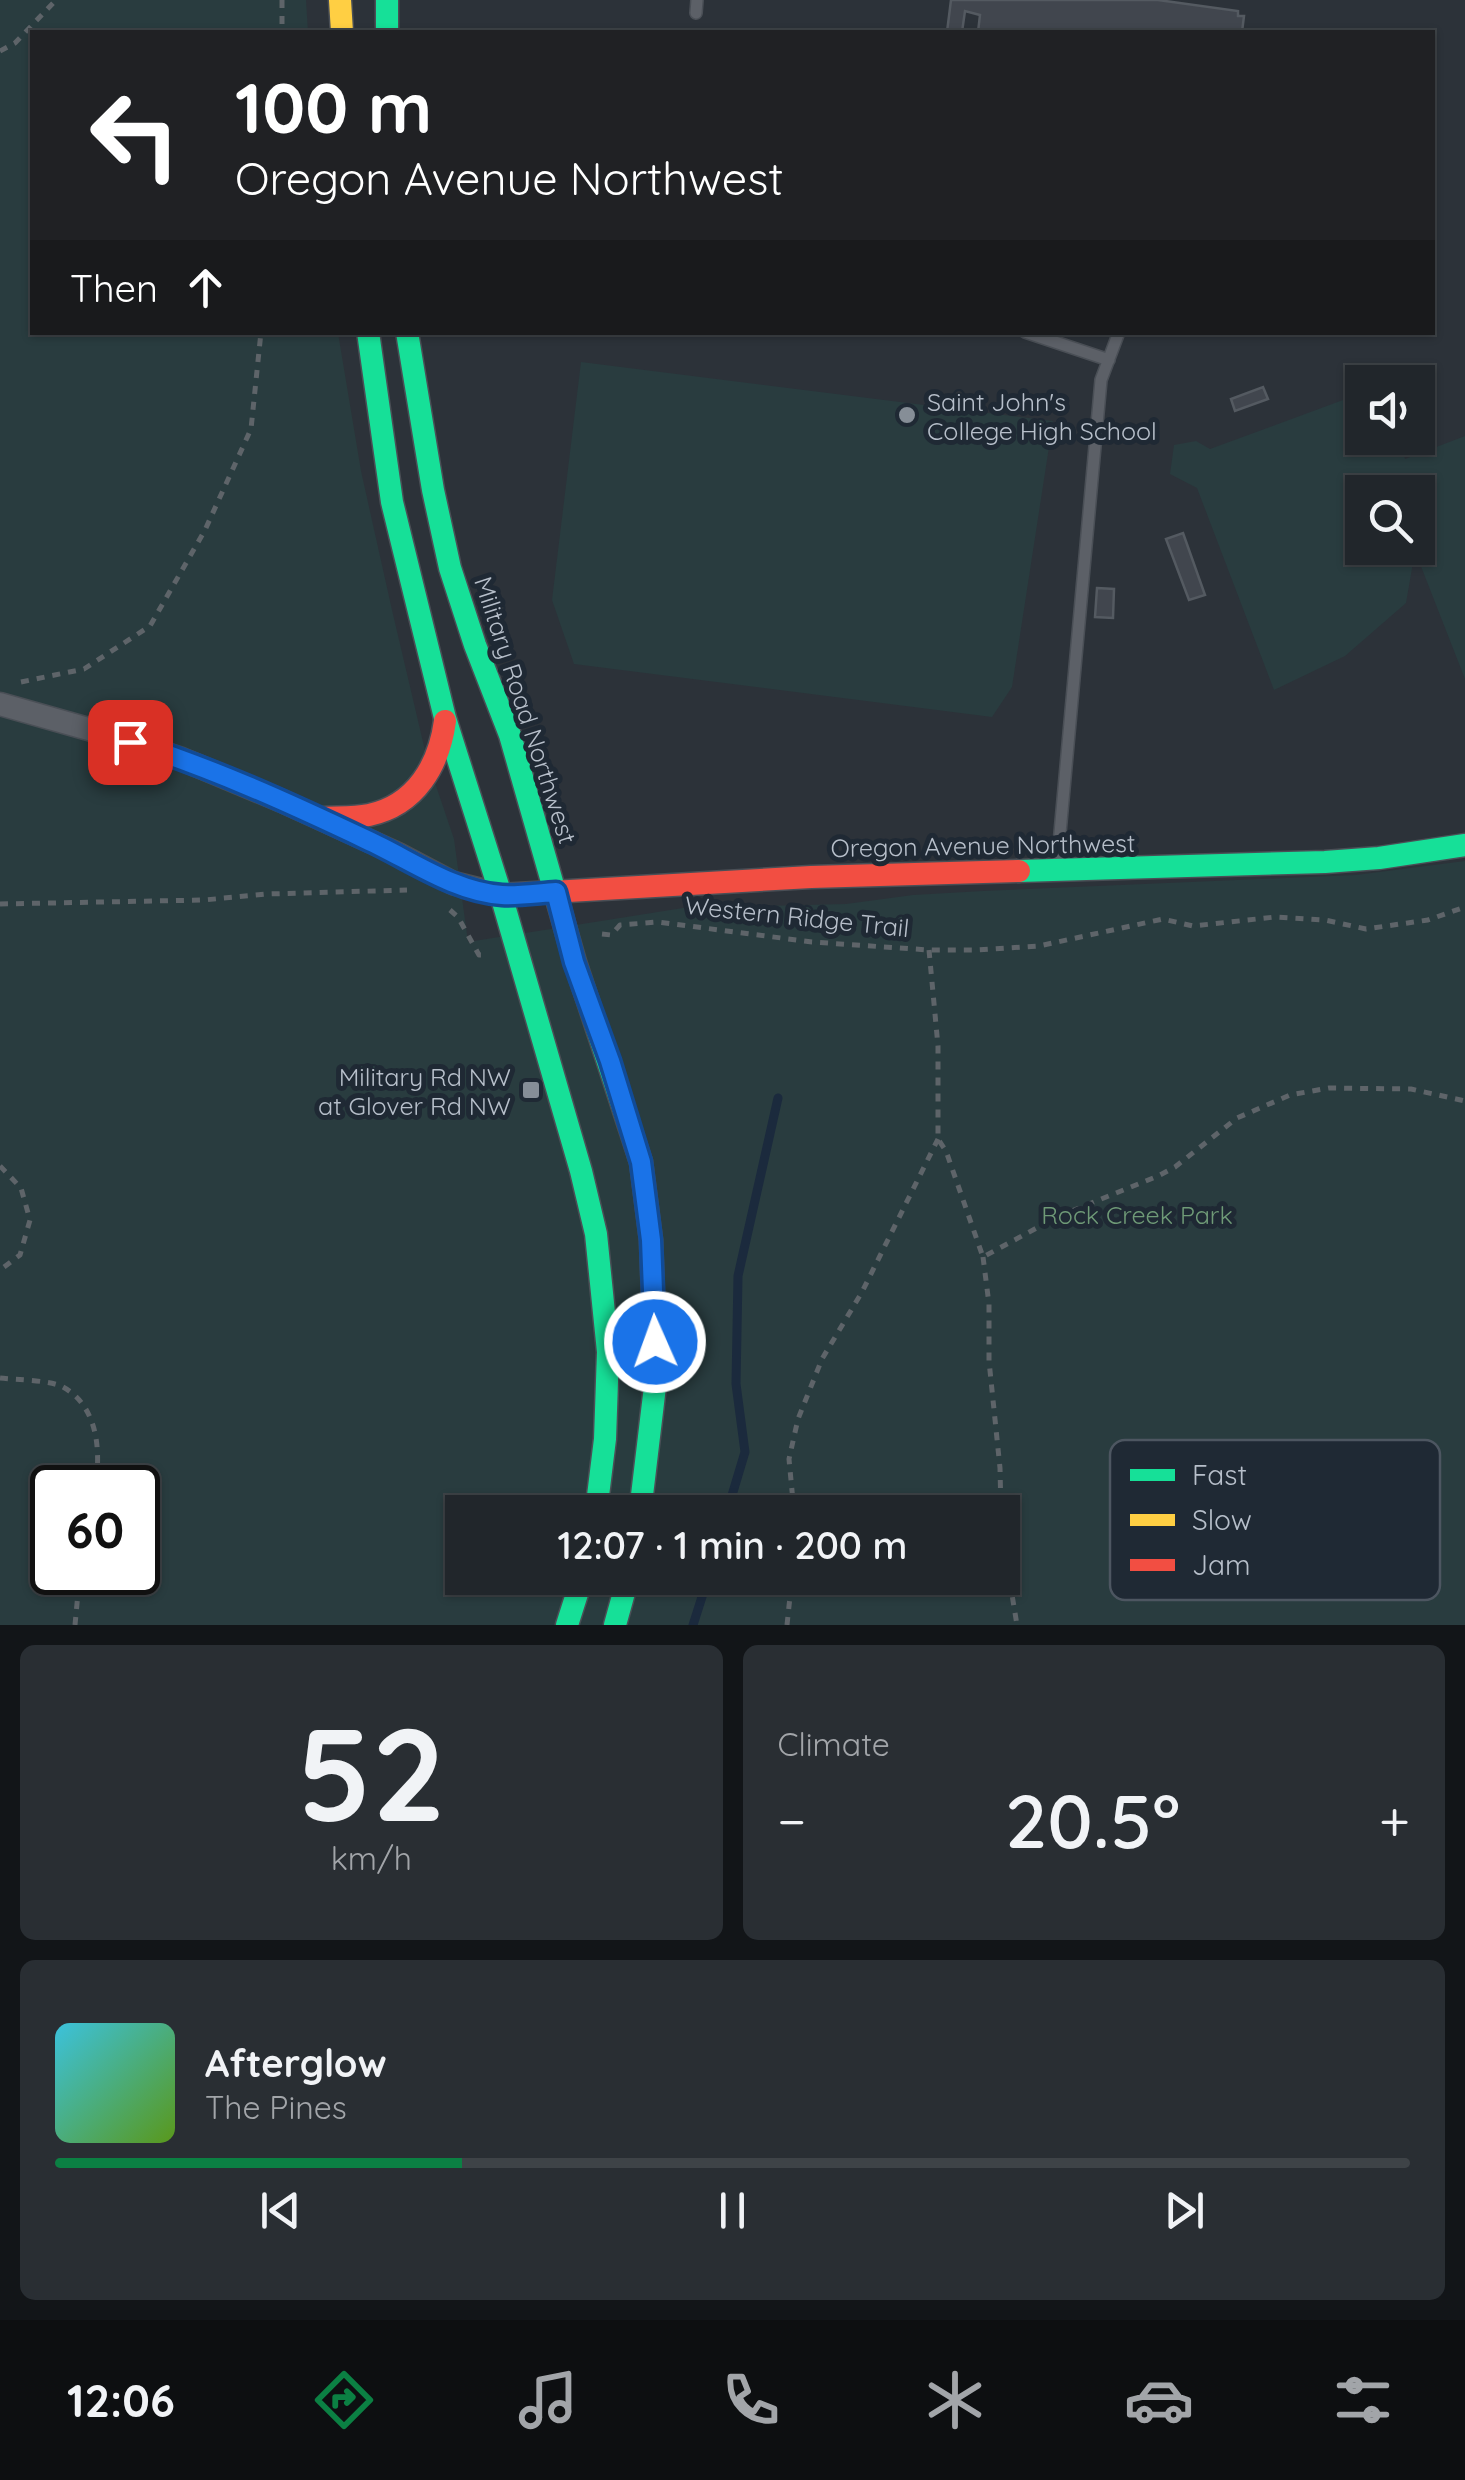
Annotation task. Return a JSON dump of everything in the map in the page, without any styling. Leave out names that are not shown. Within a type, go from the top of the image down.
[{"type":"main road","points":[[340,0],[342,30]]},
{"type":"main road","points":[[386,0],[387,30]]},
{"type":"main road","points":[[368,335],[392,502],[445,718],[502,895],[582,1171],[596,1234],[608,1352],[605,1440],[598,1495]]},
{"type":"main road","name":"Military Road Northwest","points":[[407,335],[450,568],[510,735],[574,962],[641,1162],[651,1240],[656,1378],[643,1495]]},
{"type":"main road","points":[[320,818],[368,816],[400,802],[429,774],[444,740],[445,718]]},
{"type":"main road","name":"Oregon Avenue Northwest","points":[[502,895],[811,877],[1324,862],[1465,845]]},
{"type":"main road","points":[[567,1625],[577,1595]]},
{"type":"main road","points":[[614,1625],[623,1595]]},
{"type":"street","points":[[0,704],[179,758],[320,818],[453,883],[502,895]]},
{"type":"lane","points":[[1034,335],[1109,360]]},
{"type":"lane","points":[[1056,870],[1101,380],[1118,335]]},
{"type":"path","points":[[0,51],[15,43],[56,0]]},
{"type":"path","points":[[282,0],[282,30]]},
{"type":"path","points":[[18,682],[84,669],[150,626],[205,530],[251,429],[261,335]]},
{"type":"path","points":[[0,904],[412,890]]},
{"type":"path","points":[[929,950],[1040,946],[1163,919],[1193,926],[1275,917],[1325,920],[1366,929],[1428,920],[1465,907]]},
{"type":"path","points":[[448,908],[458,917],[479,955],[486,955]]},
{"type":"path","name":"Western Ridge Trail","points":[[604,934],[611,935],[620,925],[658,922],[812,942],[929,950],[938,1046],[938,1139],[946,1151],[983,1257],[1001,1495]]},
{"type":"path","points":[[983,1257],[1057,1216],[1158,1176],[1237,1118],[1290,1095],[1329,1088],[1412,1089],[1465,1102]]},
{"type":"path","points":[[792,1495],[789,1459],[798,1420],[822,1359],[862,1292],[938,1139]]},
{"type":"path","points":[[0,1166],[21,1188],[30,1220],[20,1254],[0,1270]]},
{"type":"path","points":[[0,1378],[61,1386],[82,1402],[96,1433],[98,1465]]},
{"type":"path","points":[[75,1625],[78,1595]]},
{"type":"path","points":[[787,1625],[790,1595]]},
{"type":"path","points":[[1011,1595],[1016,1625]]},
{"type":"green space","name":"Rock Creek Park","points":[[0,0],[306,0],[308,30],[30,30],[30,335],[338,335],[361,471],[392,610],[427,759],[454,839],[468,942],[683,908],[846,904],[983,891],[1356,875],[1465,861],[1465,1625],[0,1625]]},
{"type":"green space","points":[[581,362],[1053,421],[1012,687],[992,717],[574,664],[552,600]]},
{"type":"green space","points":[[1345,399],[1345,455],[1404,455],[1405,459],[1435,455],[1435,448],[1465,436],[1465,679],[1420,565],[1435,565],[1435,475],[1345,475],[1345,565],[1413,565],[1406,603],[1345,656],[1274,690],[1197,488],[1170,474],[1174,445],[1196,441],[1210,449]]},
{"type":"building","points":[[951,0],[1158,0],[1238,11],[1238,16],[1244,16],[1242,30],[978,30],[980,15],[965,11],[962,30],[947,30]]},
{"type":"building","points":[[1263,387],[1268,399],[1235,411],[1231,399]]},
{"type":"building","points":[[1183,533],[1205,595],[1189,600],[1166,539]]},
{"type":"building","points":[[1097,588],[1114,589],[1113,618],[1095,617]]},
{"type":"waterway","points":[[732,1495],[745,1452],[736,1384],[738,1276],[778,1098]]},
{"type":"waterway","points":[[693,1625],[703,1595]]},
{"type":"traffic: fast","points":[[387,0],[387,30]]},
{"type":"traffic: fast","points":[[368,335],[392,502],[445,718],[501,895],[596,1234],[608,1352],[605,1439],[598,1495]]},
{"type":"traffic: fast","points":[[407,335],[450,568],[510,735],[575,962],[641,1162],[651,1240],[656,1378],[642,1495]]},
{"type":"traffic: fast","points":[[1019,871],[1325,862],[1465,845]]},
{"type":"traffic: fast","points":[[567,1625],[577,1595]]},
{"type":"traffic: fast","points":[[615,1625],[623,1595]]},
{"type":"traffic: slow","points":[[340,0],[342,30]]},
{"type":"traffic: jam","points":[[321,818],[369,815],[400,802],[431,767],[445,721]]},
{"type":"traffic: jam","points":[[501,895],[811,877],[1019,871]]},
{"type":"place","name":"Saint John's College High School","points":[[907,415]]},
{"type":"place","name":"Military Rd NW at Glover Rd NW","points":[[531,1090]]},
{"type":"route","points":[[130,742],[282,800],[453,883],[502,895],[556,892],[574,962],[641,1162],[651,1240],[655,1342]]}]
